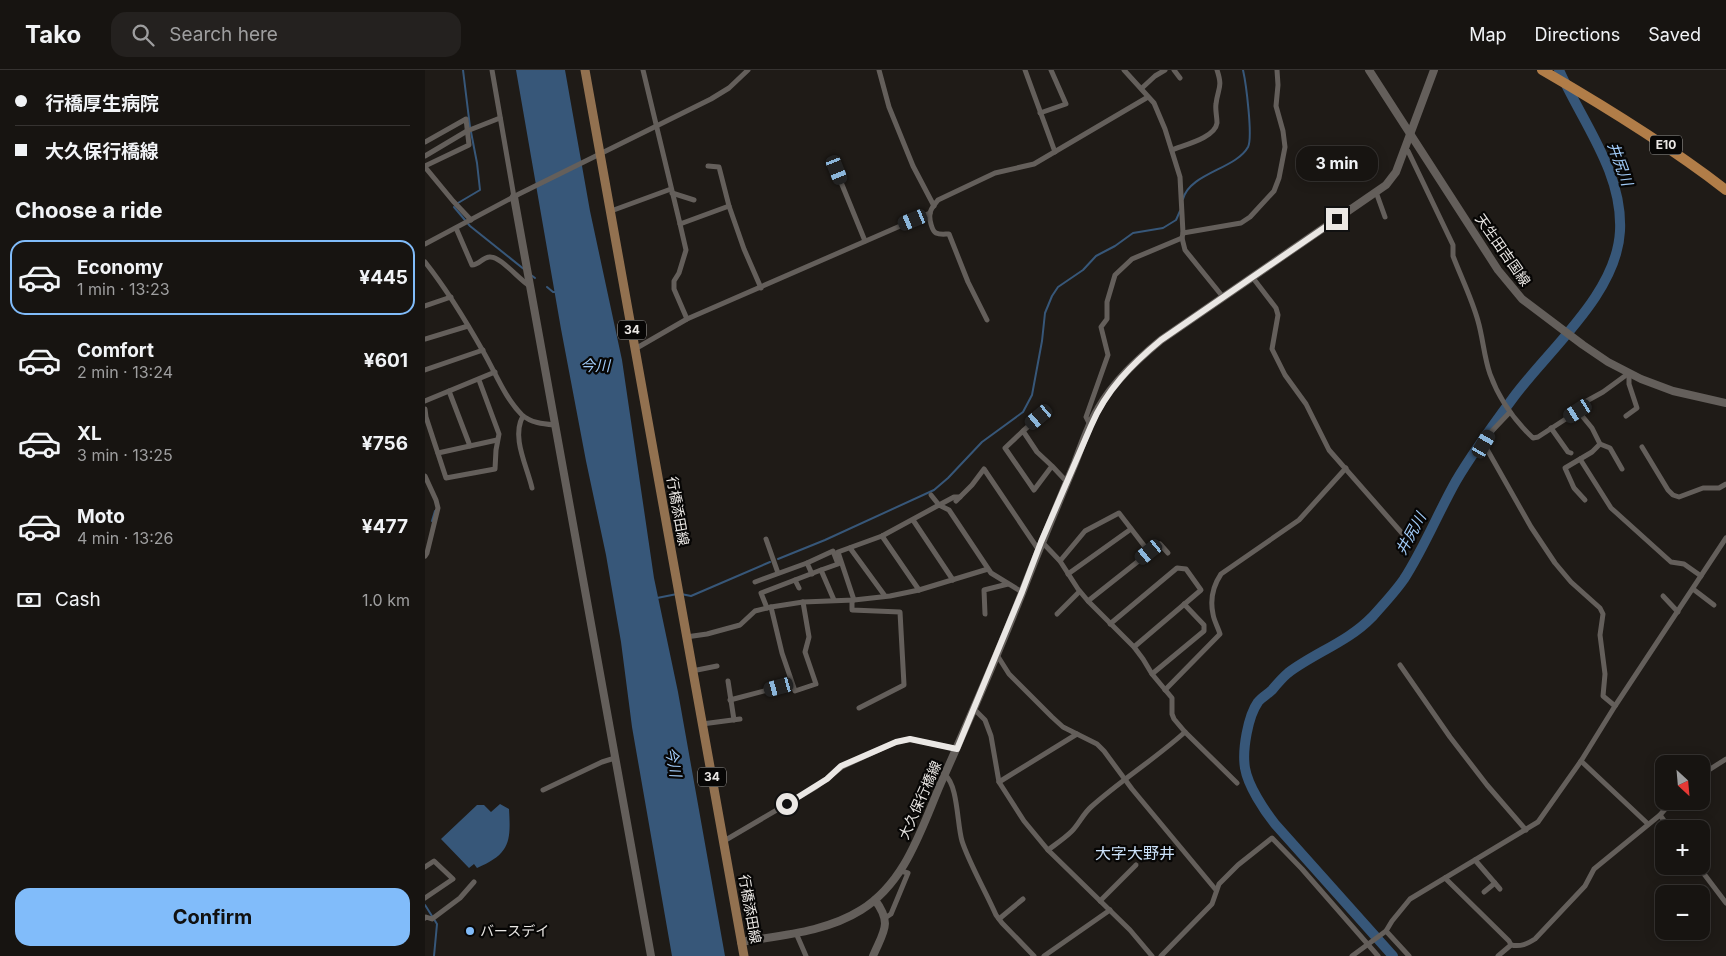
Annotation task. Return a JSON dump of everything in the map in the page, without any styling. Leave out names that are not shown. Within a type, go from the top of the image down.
[{"type":"highway","name":"E10","points":[[1542,70],[1651,135],[1726,190]]},
{"type":"main road","name":"行橋添田線","points":[[585,70],[598,155],[611,211],[744,956]]},
{"type":"main road","name":"天生田吉国線","points":[[1369,70],[1508,284],[1522,299],[1595,354],[1629,373],[1673,391],[1726,403]]},
{"type":"main road","name":"大久保行橋線","points":[[741,942],[824,927],[846,918],[875,900],[901,870],[911,853],[957,749],[1097,410],[1112,388],[1134,362],[1161,340],[1386,185],[1396,172],[1434,70]]},
{"type":"main road","points":[[516,196],[530,286],[651,956]]},
{"type":"main road","points":[[873,956],[885,926],[882,909],[875,900]]},
{"type":"street","points":[[492,70],[516,196]]},
{"type":"street","points":[[643,70],[686,250],[679,273],[674,281],[674,289],[687,320]]},
{"type":"street","points":[[425,244],[721,93],[748,70]]},
{"type":"street","points":[[879,70],[889,107],[913,166],[934,206]]},
{"type":"street","points":[[1025,70],[1055,152]]},
{"type":"street","points":[[1040,113],[1066,104],[1051,70]]},
{"type":"street","points":[[1124,70],[1154,102],[1172,150],[1179,177],[1182,236],[1185,250],[1223,297]]},
{"type":"street","points":[[1141,88],[1165,70]]},
{"type":"street","points":[[1173,70],[1179,78]]},
{"type":"street","points":[[1172,150],[1202,138],[1215,128],[1217,122],[1215,113],[1221,87],[1217,70]]},
{"type":"street","points":[[1091,426],[1086,417],[1108,355],[1101,327],[1107,319],[1107,302],[1115,274],[1133,259],[1182,236],[1241,222],[1250,217],[1274,191],[1279,178],[1285,147],[1276,106],[1277,70]]},
{"type":"street","points":[[987,320],[968,282],[949,234],[935,233],[932,229],[930,213],[934,206],[939,200],[995,174],[1035,164],[1148,97]]},
{"type":"street","points":[[425,156],[467,131],[500,118]]},
{"type":"street","points":[[425,142],[466,119],[469,145],[425,167],[470,220]]},
{"type":"street","points":[[1404,149],[1408,151],[1453,245],[1453,256],[1478,319],[1490,372],[1497,392],[1509,412],[1533,438],[1538,437],[1578,411],[1583,404],[1629,373]]},
{"type":"street","points":[[708,166],[719,167],[729,206],[744,249],[761,288]]},
{"type":"street","points":[[837,170],[865,241]]},
{"type":"street","points":[[611,211],[672,191],[694,200]]},
{"type":"street","points":[[1375,192],[1385,217]]},
{"type":"street","points":[[680,224],[729,206]]},
{"type":"street","points":[[635,350],[687,320],[930,213]]},
{"type":"street","points":[[456,228],[472,266],[477,265],[483,259],[495,257],[502,261],[521,281],[530,286]]},
{"type":"street","points":[[425,262],[451,297],[483,350],[504,391],[523,416],[532,421],[555,425]]},
{"type":"street","points":[[1253,278],[1276,308],[1278,314],[1272,349],[1285,374],[1306,404],[1329,450],[1408,540]]},
{"type":"street","points":[[425,306],[451,297]]},
{"type":"street","points":[[425,339],[468,326]]},
{"type":"street","points":[[425,370],[483,350]]},
{"type":"street","points":[[425,401],[495,372]]},
{"type":"street","points":[[1626,416],[1637,408],[1629,384],[1629,373]]},
{"type":"street","points":[[425,409],[446,478],[495,469],[499,434],[479,380]]},
{"type":"street","points":[[449,391],[470,446]]},
{"type":"street","points":[[1578,411],[1592,428],[1600,444],[1610,448],[1622,469]]},
{"type":"street","points":[[1509,412],[1491,432],[1484,444],[1531,527],[1555,563],[1571,582],[1600,608],[1603,614],[1600,635],[1605,674],[1603,696],[1615,706]]},
{"type":"street","points":[[523,416],[519,424],[518,436],[532,488]]},
{"type":"street","points":[[1039,417],[1005,448],[1034,490],[1052,466]]},
{"type":"street","points":[[1551,428],[1568,452],[1571,453]]},
{"type":"street","points":[[1023,431],[1037,452],[1067,482]]},
{"type":"street","points":[[438,453],[497,440]]},
{"type":"street","points":[[1585,500],[1574,488],[1565,468],[1581,459],[1600,444]]},
{"type":"street","points":[[1642,447],[1667,490],[1673,495],[1679,497],[1703,488],[1719,488],[1726,484]]},
{"type":"street","points":[[1581,459],[1611,508],[1671,562],[1684,564],[1701,576]]},
{"type":"street","points":[[1165,690],[1219,634],[1213,614],[1212,596],[1214,587],[1221,574],[1299,520],[1346,468]]},
{"type":"street","points":[[859,708],[904,685],[900,612],[852,610],[853,600],[838,552],[882,536],[954,497],[958,499],[984,469],[1040,545],[1051,550],[1060,561],[1079,592],[1134,647],[1152,674],[1172,698],[1172,714],[1174,719],[1237,783]]},
{"type":"street","points":[[425,476],[438,508],[425,556]]},
{"type":"street","points":[[931,495],[939,505],[949,510],[991,573],[1022,592]]},
{"type":"street","points":[[1060,561],[1085,531],[1119,513],[1149,552]]},
{"type":"street","points":[[913,520],[953,580]]},
{"type":"street","points":[[1069,574],[1131,529]]},
{"type":"street","points":[[882,536],[919,590]]},
{"type":"street","points":[[1352,956],[1384,932],[1410,899],[1538,822],[1581,761],[1726,538]]},
{"type":"street","points":[[766,539],[784,584]]},
{"type":"street","points":[[1088,601],[1161,544],[1169,553]]},
{"type":"street","points":[[850,548],[885,596]]},
{"type":"street","points":[[755,582],[807,563],[833,551],[838,564],[761,594],[769,608],[795,691],[816,684],[805,652],[809,637],[803,602]]},
{"type":"street","points":[[807,563],[812,574]]},
{"type":"street","points":[[1110,624],[1177,568],[1186,569],[1201,590],[1134,647]]},
{"type":"street","points":[[686,637],[707,634],[740,625],[755,611],[803,602],[853,600],[919,590],[988,569]]},
{"type":"street","points":[[821,570],[835,600]]},
{"type":"street","points":[[795,580],[799,588]]},
{"type":"street","points":[[985,614],[984,590],[1008,584]]},
{"type":"street","points":[[1693,589],[1714,605]]},
{"type":"street","points":[[1057,614],[1079,592]]},
{"type":"street","points":[[1663,596],[1678,612]]},
{"type":"street","points":[[1152,674],[1204,631],[1203,625],[1185,604]]},
{"type":"street","points":[[997,655],[1009,674],[1063,728],[1097,744],[1216,890]]},
{"type":"street","points":[[692,671],[717,666]]},
{"type":"street","points":[[1400,666],[1450,737],[1487,785],[1526,830]]},
{"type":"street","points":[[702,724],[737,720],[730,700],[728,681]]},
{"type":"street","points":[[730,700],[779,687]]},
{"type":"street","points":[[974,709],[985,720],[991,736],[999,782],[1024,821],[1048,850],[1131,930],[1152,956]]},
{"type":"street","points":[[1048,850],[1073,830],[1085,813],[1124,779],[1164,751],[1185,732]]},
{"type":"street","points":[[999,782],[1077,734]]},
{"type":"street","points":[[724,841],[816,787],[841,766],[896,742],[910,739],[957,749]]},
{"type":"street","points":[[543,790],[602,762],[615,758]]},
{"type":"street","points":[[1710,769],[1726,759]]},
{"type":"street","points":[[1581,761],[1648,824]]},
{"type":"street","points":[[945,775],[950,779],[959,816],[962,840],[999,919],[1034,956]]},
{"type":"street","points":[[1497,956],[1511,945],[1520,946],[1535,939],[1585,886],[1594,870],[1663,810]]},
{"type":"street","points":[[1660,814],[1664,820]]},
{"type":"street","points":[[1161,956],[1212,904],[1219,884],[1238,865],[1272,838],[1302,869],[1378,956]]},
{"type":"street","points":[[1475,860],[1500,889]]},
{"type":"street","points":[[425,867],[434,861],[453,879],[425,898]]},
{"type":"street","points":[[1100,900],[1136,865]]},
{"type":"street","points":[[885,918],[891,914],[908,874],[901,870]]},
{"type":"street","points":[[1705,875],[1726,903]]},
{"type":"street","points":[[1445,878],[1511,945]]},
{"type":"street","points":[[425,918],[432,919],[460,898],[474,882]]},
{"type":"street","points":[[1484,892],[1495,883]]},
{"type":"street","points":[[999,919],[1023,899]]},
{"type":"street","points":[[1044,956],[1110,910]]},
{"type":"street","points":[[1384,932],[1409,956]]},
{"type":"street","points":[[797,933],[806,956]]},
{"type":"water","name":"今川","points":[[516,70],[565,70],[590,211],[622,360],[654,578],[678,692],[725,956],[672,956],[632,727],[621,642],[606,555],[561,329]]},
{"type":"water","points":[[500,804],[509,809],[509,830],[506,846],[496,858],[488,863],[477,868],[474,864],[469,868],[441,839],[477,805],[484,805],[491,812]]},
{"type":"waterway","points":[[463,70],[470,127]]},
{"type":"waterway","points":[[1183,199],[1187,190],[1194,183],[1234,161],[1248,147],[1250,133],[1243,70]]},
{"type":"waterway","name":"井尻川","points":[[1393,956],[1275,824],[1261,805],[1249,782],[1245,768],[1244,752],[1247,734],[1254,708],[1261,699],[1288,673],[1363,626],[1397,589],[1411,567],[1456,481],[1476,449],[1528,380],[1579,320],[1607,277],[1616,254],[1620,231],[1619,209],[1615,188],[1599,148],[1559,70]]},
{"type":"waterway","points":[[458,203],[480,190],[471,132]]},
{"type":"waterway","points":[[454,207],[470,226],[525,270]]},
{"type":"waterway","points":[[778,559],[825,540],[934,490],[948,478],[982,442],[1023,412],[1032,395],[1045,313],[1058,287],[1083,270],[1096,256],[1115,246],[1133,233],[1163,228],[1176,220],[1180,211]]},
{"type":"waterway","points":[[531,275],[535,278]]},
{"type":"waterway","points":[[547,287],[555,292]]},
{"type":"waterway","points":[[432,521],[435,511]]},
{"type":"waterway","points":[[681,594],[691,596],[770,562]]},
{"type":"waterway","points":[[657,598],[677,594]]},
{"type":"waterway","points":[[425,905],[437,924],[434,956]]},
{"type":"place","name":"バースデイ","points":[[470,931]]},
{"type":"district","name":"大字大野井","points":[[1135,853]]},
{"type":"route","points":[[787,804],[827,779],[841,766],[896,742],[910,739],[957,749],[1097,410],[1112,388],[1134,362],[1161,340],[1337,219]]}]
